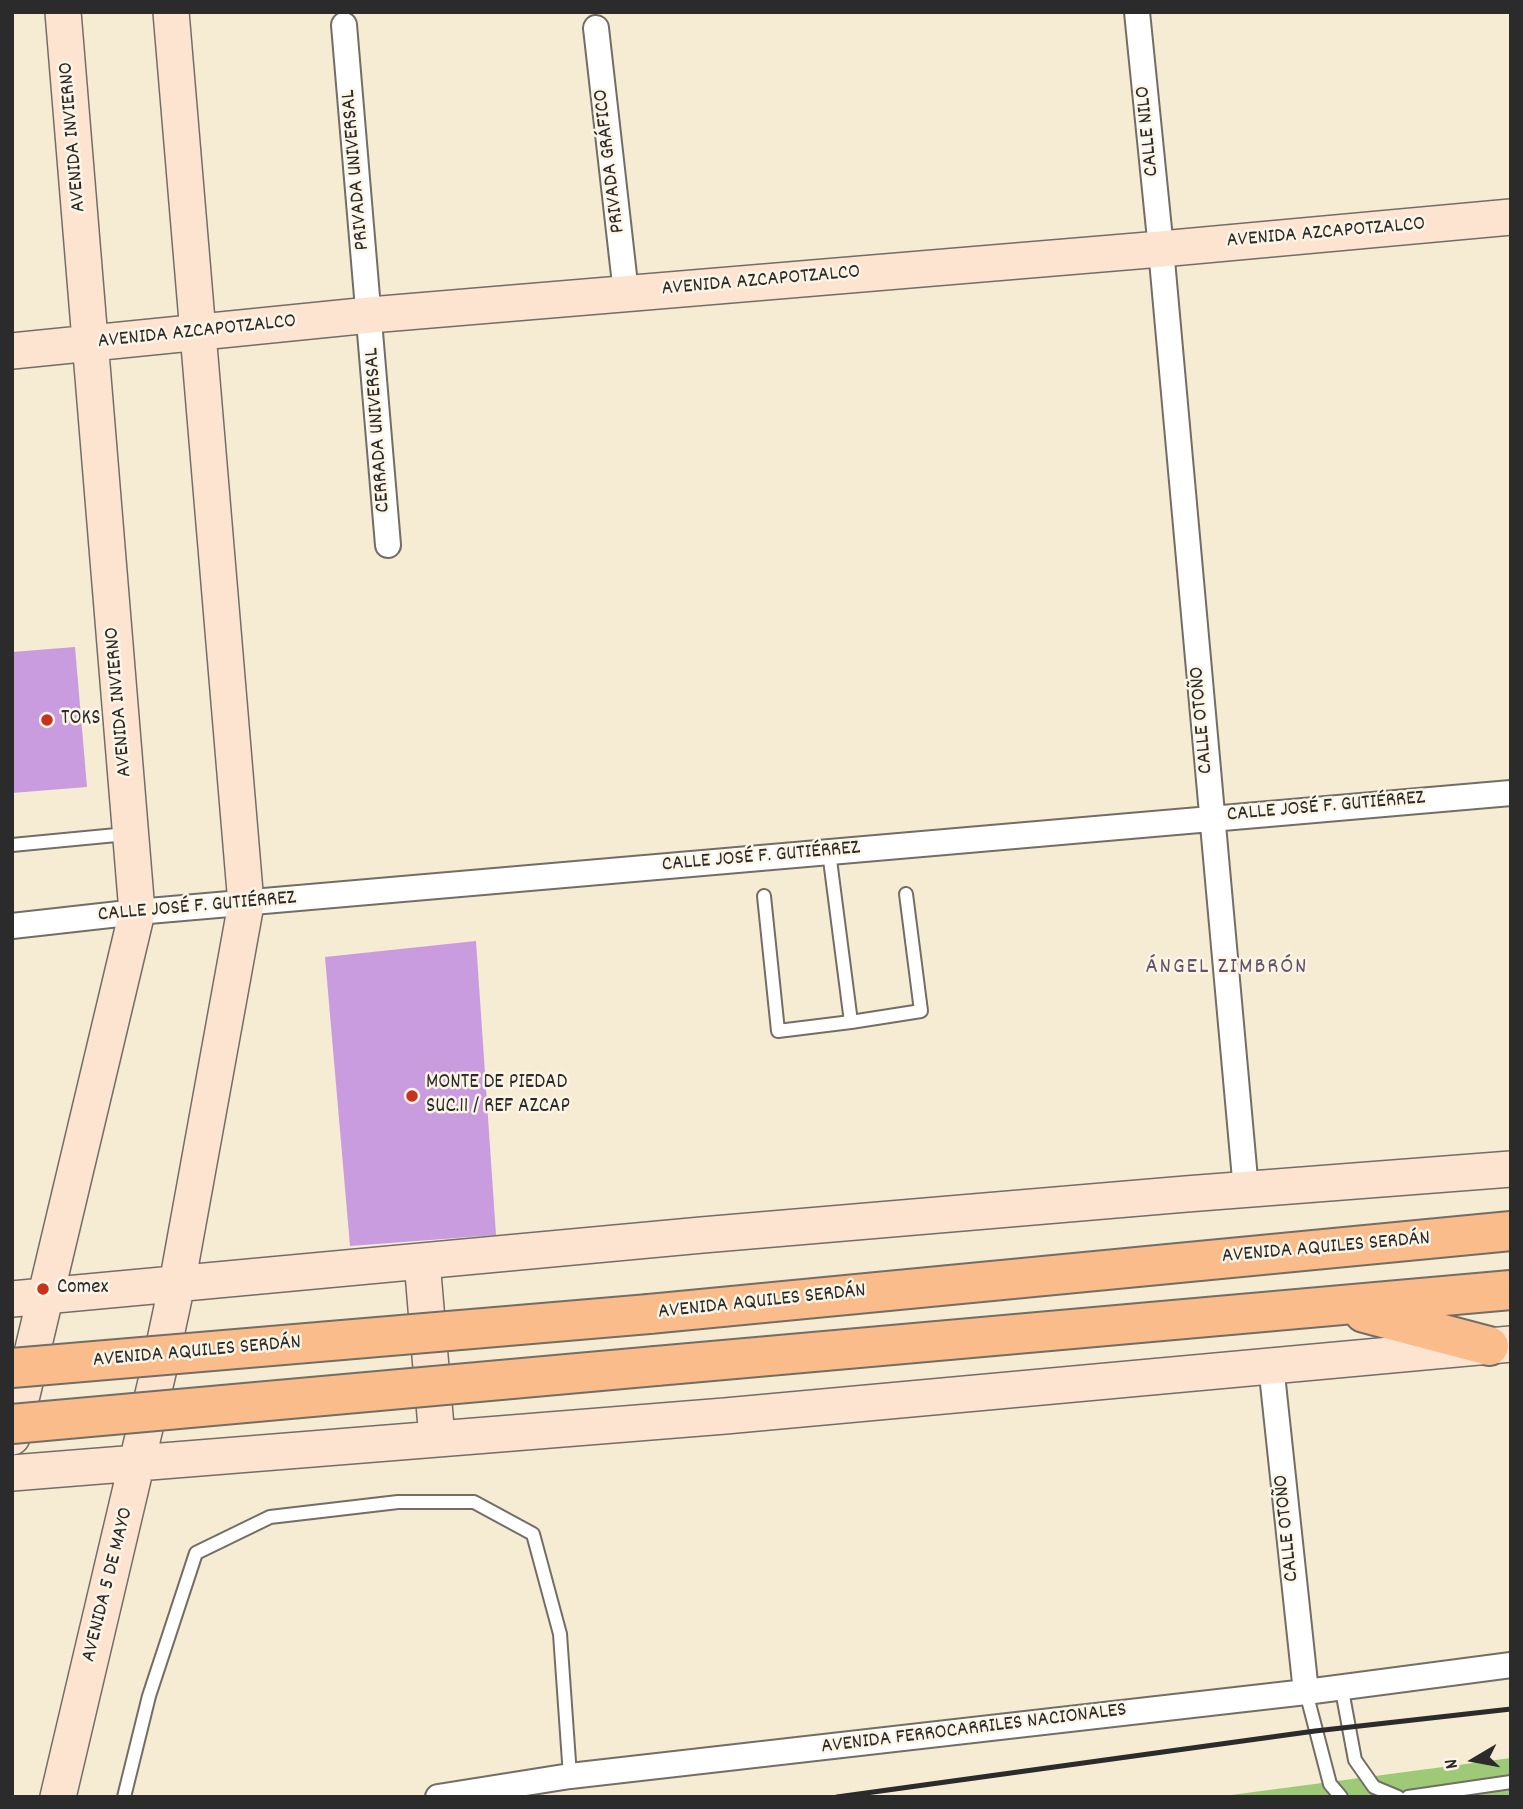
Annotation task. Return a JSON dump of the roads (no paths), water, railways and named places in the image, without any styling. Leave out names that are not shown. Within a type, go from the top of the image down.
[{"type":"highway","points":[[1428,1239],[1511,1207]]},
{"type":"highway","name":"AVENIDA AQUILES SERDÁN","points":[[19,1375],[1511,1231]]},
{"type":"highway","points":[[12,1424],[1511,1290]]},
{"type":"highway","points":[[1339,1307],[1500,1345]]},
{"type":"street","name":"AVENIDA INVIERNO","points":[[19,1375],[47,1296],[137,912],[63,12]]},
{"type":"street","points":[[171,12],[246,904],[177,1284]]},
{"type":"street","name":"CALLE NILO","points":[[1138,12],[1161,249]]},
{"type":"street","name":"PRIVADA UNIVERSAL","points":[[344,25],[370,315]]},
{"type":"street","name":"PRIVADA GRÁFICO","points":[[596,29],[626,293]]},
{"type":"street","name":"AVENIDA AZCAPOTZALCO","points":[[12,351],[370,315],[1511,217]]},
{"type":"street","name":"CALLE OTOÑO","points":[[1161,249],[1246,1190]]},
{"type":"street","name":"CERRADA UNIVERSAL","points":[[370,315],[388,545]]},
{"type":"street","name":"CALLE JOSÉ F. GUTIÉRREZ","points":[[12,926],[137,912],[1511,793]]},
{"type":"street","points":[[12,1299],[716,1234],[1511,1169]]},
{"type":"street","points":[[422,1261],[438,1439]]},
{"type":"street","name":"AVENIDA 5 DE MAYO","points":[[58,1797],[138,1463],[177,1284]]},
{"type":"street","points":[[12,1473],[725,1416],[1500,1345]]},
{"type":"street","name":"CALLE OTOÑO","points":[[1271,1365],[1306,1692]]},
{"type":"street","points":[[12,1437],[19,1375]]},
{"type":"street","name":"AVENIDA FERROCARRILES NACIONALES","points":[[438,1797],[570,1776],[1306,1692],[1341,1685],[1511,1665]]},
{"type":"lane","points":[[12,845],[131,834]]},
{"type":"lane","points":[[829,852],[851,1022]]},
{"type":"lane","points":[[764,896],[778,1031],[921,1012],[906,894]]},
{"type":"lane","points":[[124,1797],[149,1696],[196,1553],[270,1517],[398,1502],[474,1503],[533,1534],[560,1634],[570,1776]]},
{"type":"lane","points":[[1341,1685],[1355,1760],[1374,1787],[1398,1797]]},
{"type":"lane","points":[[1306,1692],[1331,1790],[1341,1797]]},
{"type":"lane","points":[[1408,1797],[1511,1782]]},
{"type":"railway","points":[[837,1797],[1315,1731],[1511,1709]]},
{"type":"place","name":"TOKS","points":[[47,720]]},
{"type":"place","name":"MONTE DE PIEDAD SUC.11 / REF AZCAP","points":[[412,1096]]},
{"type":"place","name":"Comex","points":[[43,1289]]},
{"type":"district","name":"ÁNGEL ZIMBRÓN","points":[[1227,969]]}]
